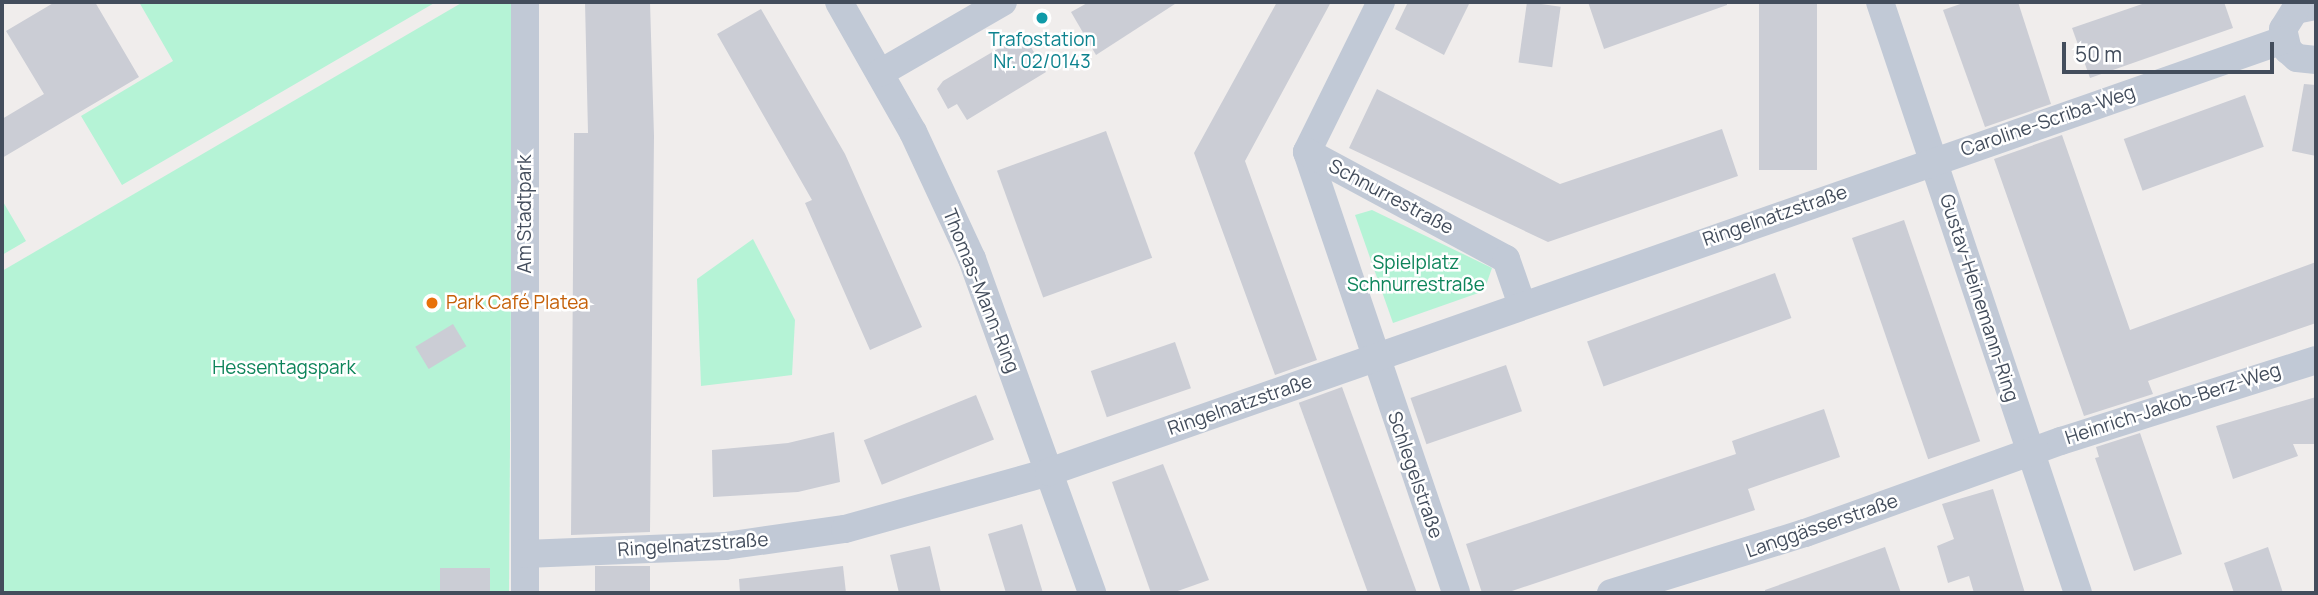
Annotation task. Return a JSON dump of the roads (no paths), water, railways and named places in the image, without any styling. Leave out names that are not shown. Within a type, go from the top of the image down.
[{"type":"street","name":"Am Stadtpark","points":[[525,2],[525,593]]},
{"type":"street","name":"Thomas-Mann-Ring","points":[[839,2],[880,73],[972,259],[1092,593]]},
{"type":"street","points":[[880,73],[1003,2]]},
{"type":"street","name":"Schnurrestraße","points":[[1375,357],[1307,152],[1381,2]]},
{"type":"street","name":"Gustav-Heinemann-Ring","points":[[1880,2],[2078,593]]},
{"type":"street","points":[[2316,6],[2295,10],[2283,29],[2283,40],[2297,58],[2316,60]]},
{"type":"street","name":"Caroline-Scriba-Weg","points":[[1933,162],[2283,40]]},
{"type":"street","name":"Schnurrestraße","points":[[1307,152],[1506,259],[1522,305]]},
{"type":"street","name":"Ringelnatzstraße","points":[[526,554],[725,546],[845,529],[1049,472],[1933,162]]},
{"type":"street","name":"Schlegelstraße","points":[[1375,357],[1456,593]]},
{"type":"street","name":"Heinrich-Jakob-Berz-Weg","points":[[2030,453],[2316,360]]},
{"type":"street","name":"Langgässerstraße","points":[[1611,593],[1805,533],[2030,453]]},
{"type":"place","name":"Trafostation Nr. 02/0143","points":[[1042,18]]},
{"type":"place","name":"Park Café Platea","points":[[432,303]]},
{"type":"park label","name":"Spielplatz Schnurrestraße","points":[[1416,274]]},
{"type":"park label","name":"Hessentagspark","points":[[284,368]]}]
